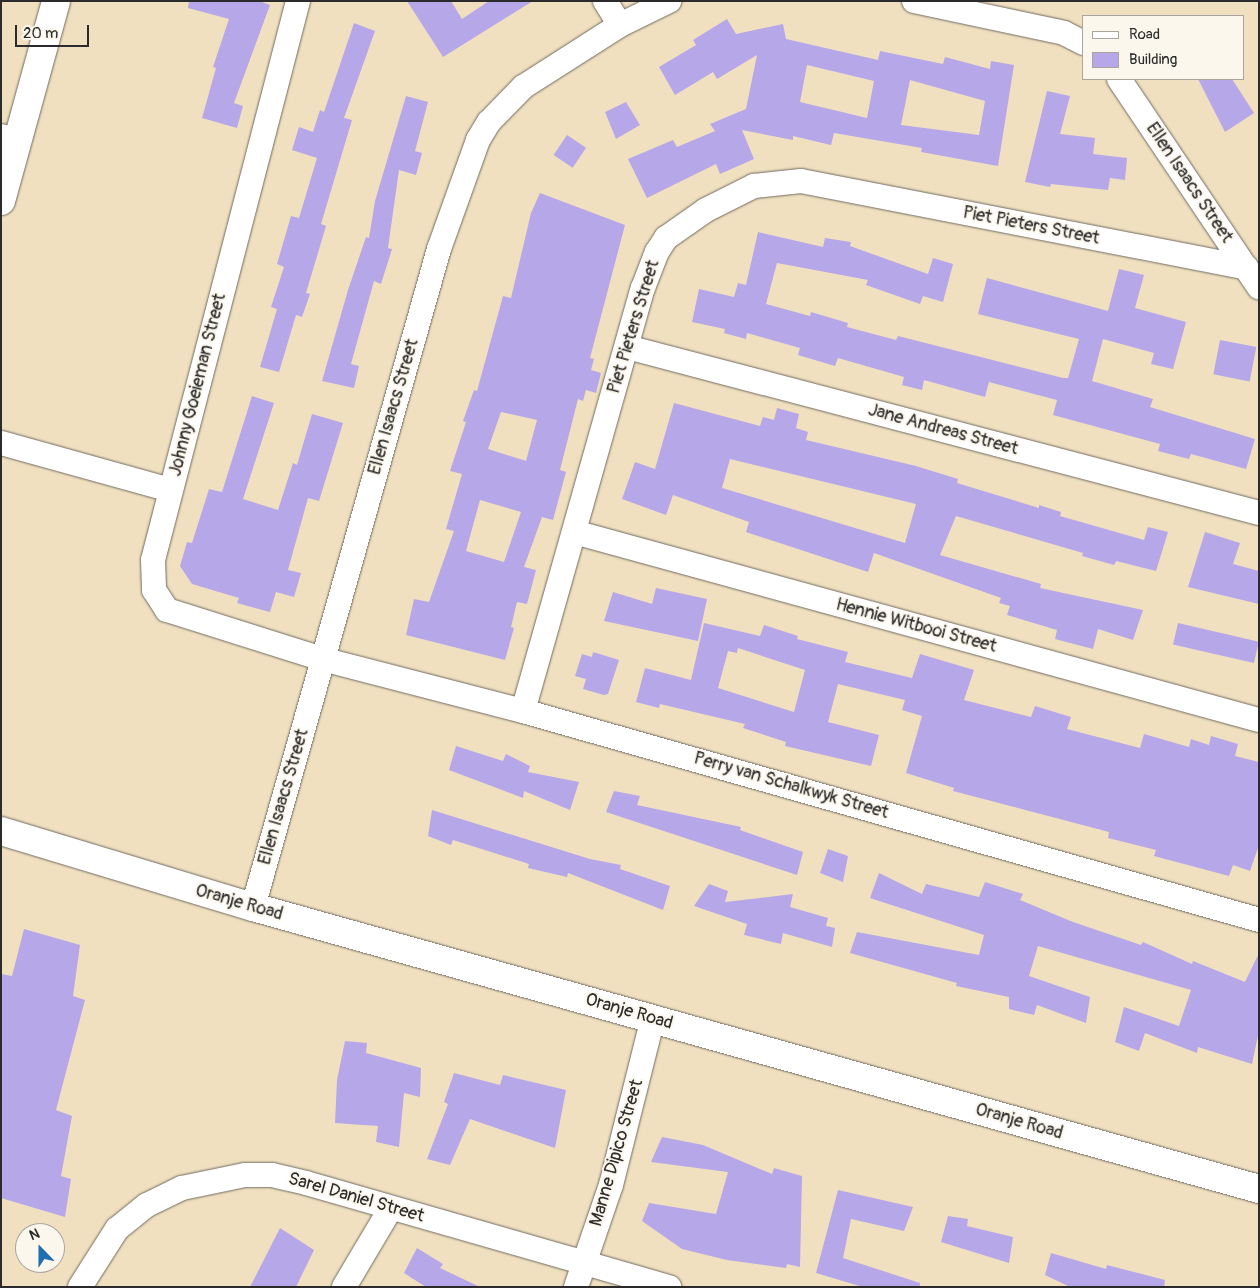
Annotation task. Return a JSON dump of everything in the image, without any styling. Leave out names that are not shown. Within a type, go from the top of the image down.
[{"type":"street","points":[[1,201],[9,138],[56,1]]},
{"type":"street","name":"Johnny Goeieman Street","points":[[298,1],[170,490],[152,572],[154,590],[167,610],[322,659]]},
{"type":"street","points":[[605,1],[620,25]]},
{"type":"street","name":"Ellen Isaacs Street","points":[[253,907],[439,249],[478,140],[495,115],[523,87],[620,25],[669,1]]},
{"type":"street","points":[[914,1],[1064,33],[1082,42]]},
{"type":"street","name":"Ellen Isaacs Street","points":[[1120,80],[1253,278]]},
{"type":"street","name":"Piet Pieters Street","points":[[523,711],[643,288],[657,252],[666,238],[731,196],[754,186],[801,181],[1253,278]]},
{"type":"street","name":"Jane Andreas Street","points":[[627,347],[1259,513]]},
{"type":"street","points":[[1,443],[170,490]]},
{"type":"street","name":"Hennie Witbooi Street","points":[[574,532],[1259,720]]},
{"type":"street","name":"Perry van Schalkwyk Street","points":[[322,659],[523,711],[1259,920]]},
{"type":"street","name":"Oranje Road","points":[[1,831],[253,907],[1259,1189]]},
{"type":"street","name":"Manne Dipico Street","points":[[576,1287],[611,1185],[653,1018]]},
{"type":"street","name":"Sarel Daniel Street","points":[[80,1287],[117,1229],[130,1217],[170,1194],[222,1178],[272,1175],[586,1261],[669,1287]]},
{"type":"street","points":[[344,1287],[391,1208]]},
{"type":"building","points":[[189,1],[259,1],[270,5],[234,103],[243,106],[237,128],[202,118],[216,68],[213,67],[229,19],[188,8]]},
{"type":"building","points":[[407,1],[451,1],[462,19],[489,1],[533,1],[443,57]]},
{"type":"building","points":[[727,19],[736,34],[783,24],[786,39],[878,60],[880,51],[943,64],[945,57],[990,69],[991,61],[1014,65],[998,166],[921,152],[922,148],[834,133],[831,145],[793,136],[793,140],[742,130],[754,159],[720,174],[716,164],[647,198],[628,159],[673,140],[677,147],[715,131],[710,124],[746,109],[757,55],[717,79],[713,72],[675,95],[659,67],[696,45],[693,40]],"holes":[[[807,65],[874,81],[867,118],[800,102]],[[910,80],[985,101],[979,135],[901,125]]]},
{"type":"building","points":[[354,23],[375,31],[344,118],[352,120],[321,224],[326,226],[306,293],[310,294],[302,317],[296,315],[279,372],[260,367],[277,309],[271,307],[284,267],[277,264],[291,216],[299,218],[317,158],[292,150],[299,127],[313,132],[320,110],[324,112]]},
{"type":"building","points":[[1199,80],[1233,80],[1254,113],[1225,132]]},
{"type":"building","points":[[1047,91],[1070,96],[1060,134],[1095,138],[1093,154],[1127,158],[1125,180],[1110,178],[1108,190],[1051,184],[1050,187],[1025,182]]},
{"type":"building","points":[[406,96],[428,102],[415,151],[422,153],[416,175],[399,170],[388,248],[392,249],[381,284],[374,281],[351,364],[359,366],[354,388],[322,381],[348,290],[366,237],[369,238],[375,201]]},
{"type":"building","points":[[626,102],[640,125],[616,139],[605,112]]},
{"type":"building","points":[[567,135],[586,148],[573,168],[554,155]]},
{"type":"building","points":[[540,193],[625,225],[590,358],[594,359],[591,370],[601,373],[596,393],[586,390],[583,401],[578,399],[560,470],[566,472],[553,520],[542,517],[524,567],[536,570],[527,604],[517,602],[511,627],[514,628],[505,660],[406,635],[414,599],[429,602],[454,531],[446,529],[462,474],[450,471],[466,422],[463,421],[474,390],[477,391],[503,296],[511,298],[531,213]],"holes":[[[501,412],[537,420],[526,461],[488,449]],[[480,500],[521,512],[504,562],[466,551]]]},
{"type":"building","points":[[758,232],[823,247],[825,238],[851,242],[850,246],[928,274],[933,258],[953,264],[943,302],[923,296],[920,304],[866,285],[868,280],[777,263],[766,304],[810,316],[811,312],[848,323],[847,327],[896,340],[898,336],[1063,378],[1068,378],[1079,339],[978,314],[987,278],[1108,311],[1119,269],[1144,275],[1135,308],[1186,322],[1173,369],[1151,364],[1154,353],[1103,339],[1092,381],[1153,399],[1150,407],[1255,439],[1246,469],[1191,454],[1189,459],[1158,451],[1160,444],[1053,415],[1057,400],[989,382],[985,397],[924,380],[922,390],[902,385],[904,377],[838,358],[835,366],[798,355],[800,348],[747,333],[746,339],[724,333],[725,329],[692,322],[699,289],[734,297],[738,283],[746,285]]},
{"type":"building","points":[[1220,340],[1256,347],[1250,381],[1213,374]]},
{"type":"building","points":[[252,396],[274,403],[243,499],[278,510],[293,463],[297,465],[312,414],[343,423],[319,501],[308,498],[288,570],[301,573],[294,597],[276,592],[270,612],[237,603],[239,598],[192,584],[180,566],[187,542],[192,543],[209,489],[222,492]]},
{"type":"building","points":[[674,403],[760,426],[763,417],[774,420],[777,408],[799,414],[796,428],[808,432],[806,440],[916,466],[958,479],[957,483],[1039,508],[1039,505],[1061,512],[1060,516],[1144,540],[1148,527],[1168,532],[1156,571],[1116,561],[1114,565],[1082,556],[1083,553],[956,516],[940,555],[1041,584],[1040,588],[1143,610],[1133,640],[1098,629],[1093,649],[1055,639],[1057,630],[1007,615],[1010,606],[999,603],[1001,598],[874,553],[868,572],[746,532],[749,522],[673,495],[666,515],[622,499],[635,462],[655,469]],"holes":[[[730,459],[916,504],[905,543],[722,488]]]},
{"type":"building","points":[[1205,532],[1240,543],[1233,564],[1259,571],[1259,604],[1188,587]]},
{"type":"building","points":[[656,588],[707,599],[698,641],[604,621],[613,592],[652,604]]},
{"type":"building","points":[[704,623],[760,636],[764,625],[798,636],[797,639],[848,652],[845,662],[912,678],[920,654],[974,670],[964,700],[1031,717],[1035,706],[1071,717],[1067,729],[1140,748],[1144,734],[1189,747],[1191,739],[1209,745],[1211,736],[1238,744],[1235,756],[1259,762],[1259,845],[1250,871],[1233,865],[1229,876],[1154,856],[1156,850],[1108,838],[1109,832],[953,791],[954,788],[906,773],[922,716],[902,710],[905,700],[838,684],[828,722],[879,735],[871,766],[785,746],[786,742],[743,728],[745,724],[660,704],[659,708],[636,702],[645,668],[691,680]],"holes":[[[738,648],[805,670],[794,712],[718,688],[728,651],[737,653]]]},
{"type":"building","points":[[1178,623],[1259,642],[1254,663],[1173,644]]},
{"type":"building","points":[[593,652],[619,660],[608,694],[604,695],[583,689],[586,679],[575,676],[582,654],[592,657]]},
{"type":"building","points":[[456,746],[503,761],[506,754],[530,766],[528,772],[579,782],[570,810],[524,791],[523,798],[449,770]]},
{"type":"building","points":[[614,791],[640,796],[637,805],[741,827],[740,830],[803,852],[797,875],[606,812]]},
{"type":"building","points":[[432,810],[590,859],[621,865],[620,869],[670,886],[663,910],[568,873],[567,877],[528,868],[529,864],[453,840],[451,845],[428,836]]},
{"type":"building","points":[[828,849],[848,856],[843,882],[820,873]]},
{"type":"building","points":[[879,873],[922,894],[926,884],[979,897],[985,882],[1023,894],[1020,900],[1073,922],[1141,945],[1143,942],[1192,964],[1193,961],[1245,982],[1259,953],[1259,1031],[1252,1064],[1198,1047],[1197,1053],[1145,1033],[1139,1051],[1115,1042],[1124,1007],[1179,1026],[1191,990],[1038,946],[1029,976],[1090,997],[1086,1023],[1037,1005],[1034,1015],[1009,1009],[1009,997],[956,986],[957,983],[850,953],[857,932],[979,955],[984,935],[870,898]]},
{"type":"building","points":[[709,884],[728,891],[725,902],[793,894],[790,907],[828,918],[826,926],[835,928],[832,947],[783,933],[781,944],[744,935],[747,924],[694,906]]},
{"type":"building","points":[[24,929],[80,945],[73,996],[85,1000],[56,1110],[72,1116],[61,1176],[71,1179],[65,1217],[1,1198],[1,974],[12,976]]},
{"type":"building","points":[[345,1041],[367,1043],[366,1053],[421,1068],[420,1097],[404,1093],[399,1147],[376,1142],[378,1126],[335,1123],[337,1080]]},
{"type":"building","points":[[454,1073],[500,1085],[503,1075],[566,1090],[555,1148],[470,1119],[450,1165],[427,1159],[448,1104],[444,1102]]},
{"type":"building","points":[[662,1137],[703,1145],[772,1174],[774,1168],[802,1176],[800,1267],[787,1264],[786,1268],[727,1260],[682,1249],[642,1221],[649,1203],[716,1214],[728,1172],[651,1162]]},
{"type":"building","points":[[838,1190],[913,1207],[904,1231],[851,1219],[843,1258],[920,1283],[920,1287],[863,1287],[816,1273]]},
{"type":"building","points":[[948,1216],[968,1219],[967,1226],[1013,1237],[1009,1263],[941,1242]]},
{"type":"building","points":[[280,1228],[314,1250],[296,1287],[250,1287]]},
{"type":"building","points":[[417,1248],[443,1264],[440,1268],[480,1287],[426,1287],[404,1273]]},
{"type":"building","points":[[1051,1253],[1106,1269],[1107,1265],[1165,1280],[1164,1287],[1070,1287],[1045,1275]]}]
